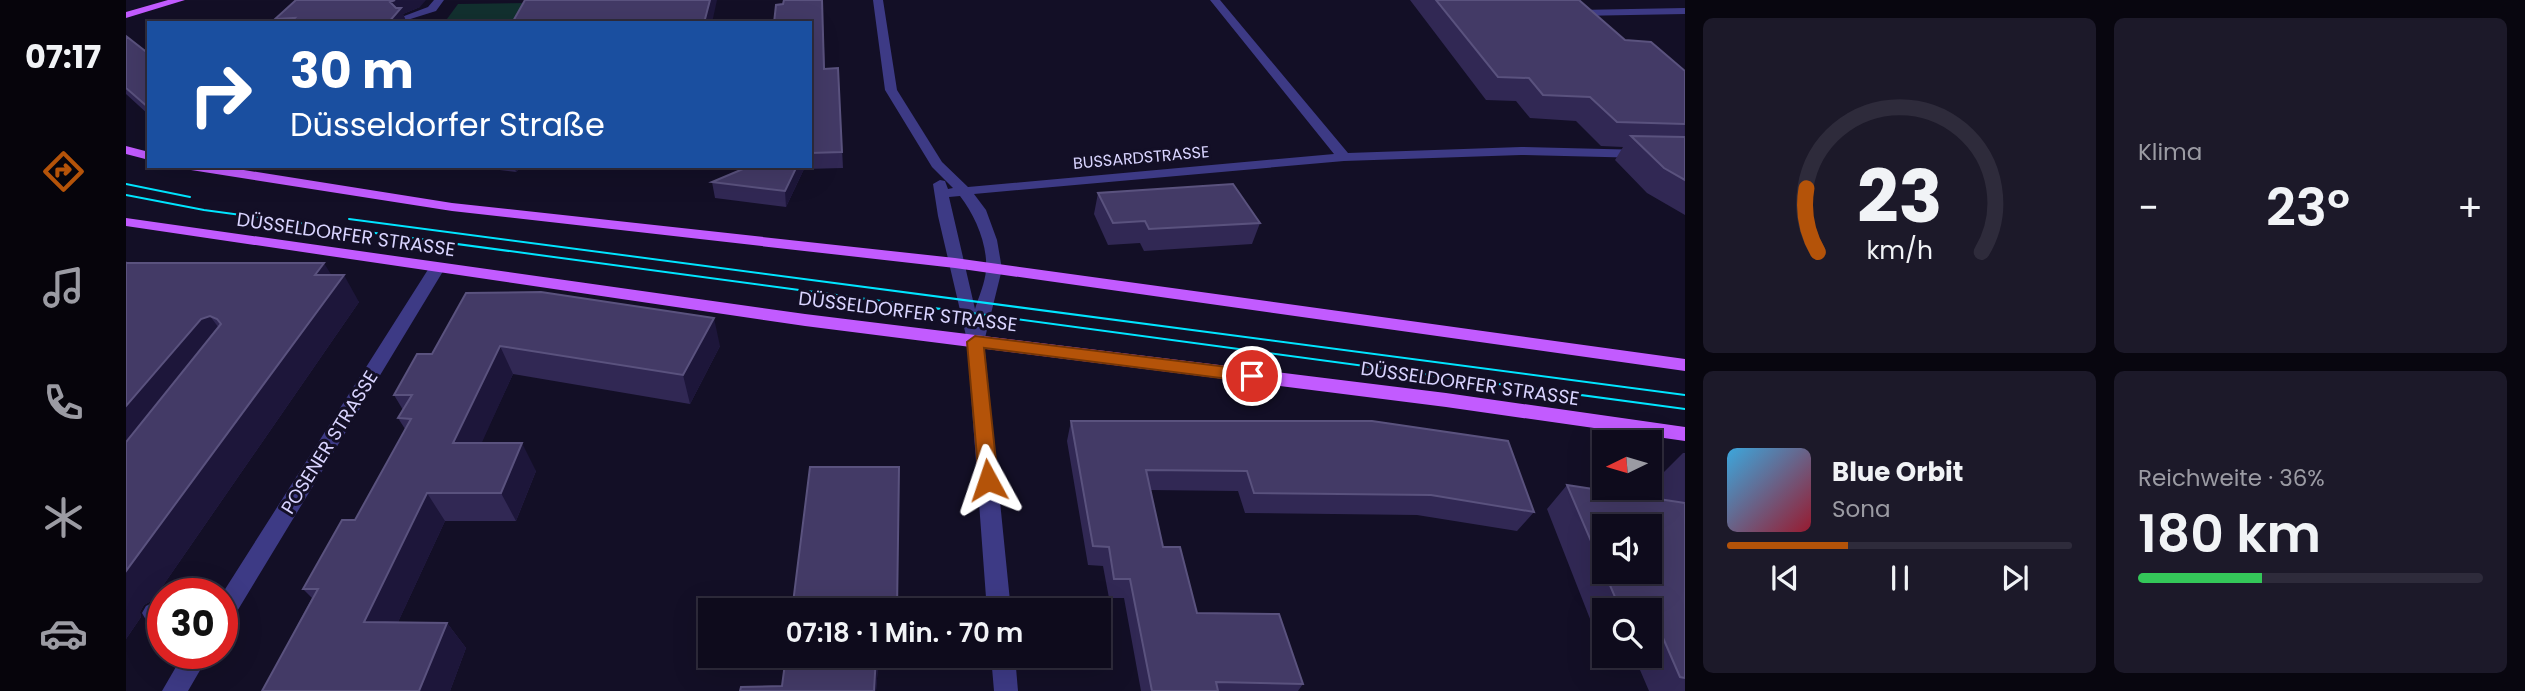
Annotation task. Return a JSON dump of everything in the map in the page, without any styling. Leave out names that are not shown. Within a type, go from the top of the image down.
[{"type":"main road","points":[[126,15],[180,0]]},
{"type":"main road","points":[[126,150],[147,155]]},
{"type":"main road","points":[[204,168],[452,207],[956,262],[1685,365]]},
{"type":"main road","name":"DÜSSELDORFER STRASSE","points":[[126,222],[975,342],[1446,400],[1685,434]]},
{"type":"street","points":[[404,18],[432,9],[439,0]]},
{"type":"street","points":[[878,0],[891,90],[937,164],[979,210],[989,240],[994,269],[975,342]]},
{"type":"street","points":[[1215,0],[1344,157]]},
{"type":"street","points":[[1577,13],[1685,12]]},
{"type":"street","name":"BUSSARDSTRASSE","points":[[942,194],[1344,157],[1521,150],[1685,155]]},
{"type":"street","points":[[937,164],[975,342],[998,598]]},
{"type":"street","name":"POSENER STRASSE","points":[[238,590],[437,268]]},
{"type":"street","points":[[1004,668],[1006,691]]},
{"type":"street","points":[[174,691],[188,669]]},
{"type":"green space","points":[[528,3],[517,21],[445,21],[458,4]]},
{"type":"building","points":[[296,0],[395,0],[390,2],[396,8],[401,8],[390,21],[275,19]]},
{"type":"building","points":[[525,0],[710,0],[705,21],[513,21]]},
{"type":"building","points":[[784,0],[822,0],[824,69],[838,68],[842,152],[812,153],[812,21],[774,21],[776,5],[783,4]]},
{"type":"building","points":[[1436,0],[1579,0],[1625,40],[1651,42],[1685,71],[1685,124],[1617,122],[1590,97],[1543,95],[1529,78],[1498,77]]},
{"type":"building","points":[[126,36],[147,52],[147,106],[126,88]]},
{"type":"building","points":[[1631,136],[1685,137],[1685,180],[1664,168]]},
{"type":"building","points":[[745,168],[796,168],[785,191],[712,182]]},
{"type":"building","points":[[1233,184],[1260,223],[1149,229],[1145,221],[1113,223],[1098,193]]},
{"type":"building","points":[[126,263],[324,263],[315,275],[344,275],[126,571],[126,442],[221,324],[210,316],[201,319],[126,406]]},
{"type":"building","points":[[541,292],[714,318],[683,375],[500,346],[453,443],[522,443],[501,493],[427,493],[364,622],[447,623],[419,691],[262,691],[318,589],[303,589],[342,520],[355,520],[411,419],[398,418],[412,395],[394,395],[417,354],[432,354],[466,293]]},
{"type":"building","points":[[1071,421],[1372,421],[1508,441],[1534,512],[1431,495],[1254,493],[1247,471],[1146,470],[1163,547],[1180,547],[1197,613],[1279,614],[1303,684],[1216,682],[1218,691],[1152,691],[1130,579],[1114,579],[1109,547],[1093,546]]},
{"type":"building","points":[[810,467],[899,467],[897,598],[794,598]]},
{"type":"building","points":[[1567,485],[1592,489],[1592,500],[1662,499],[1685,503],[1685,678],[1680,677],[1662,636],[1662,598],[1615,598],[1609,584],[1662,584],[1662,514],[1592,514],[1592,543]]},
{"type":"building","points":[[784,668],[875,668],[874,691],[740,691],[741,687],[782,686]]},
{"type":"tram line","points":[[126,184],[190,197]]},
{"type":"tram line","points":[[126,195],[204,210],[1685,409]]},
{"type":"tram line","points":[[349,219],[1685,395]]},
{"type":"route","points":[[988,480],[975,342],[1252,376]]}]
